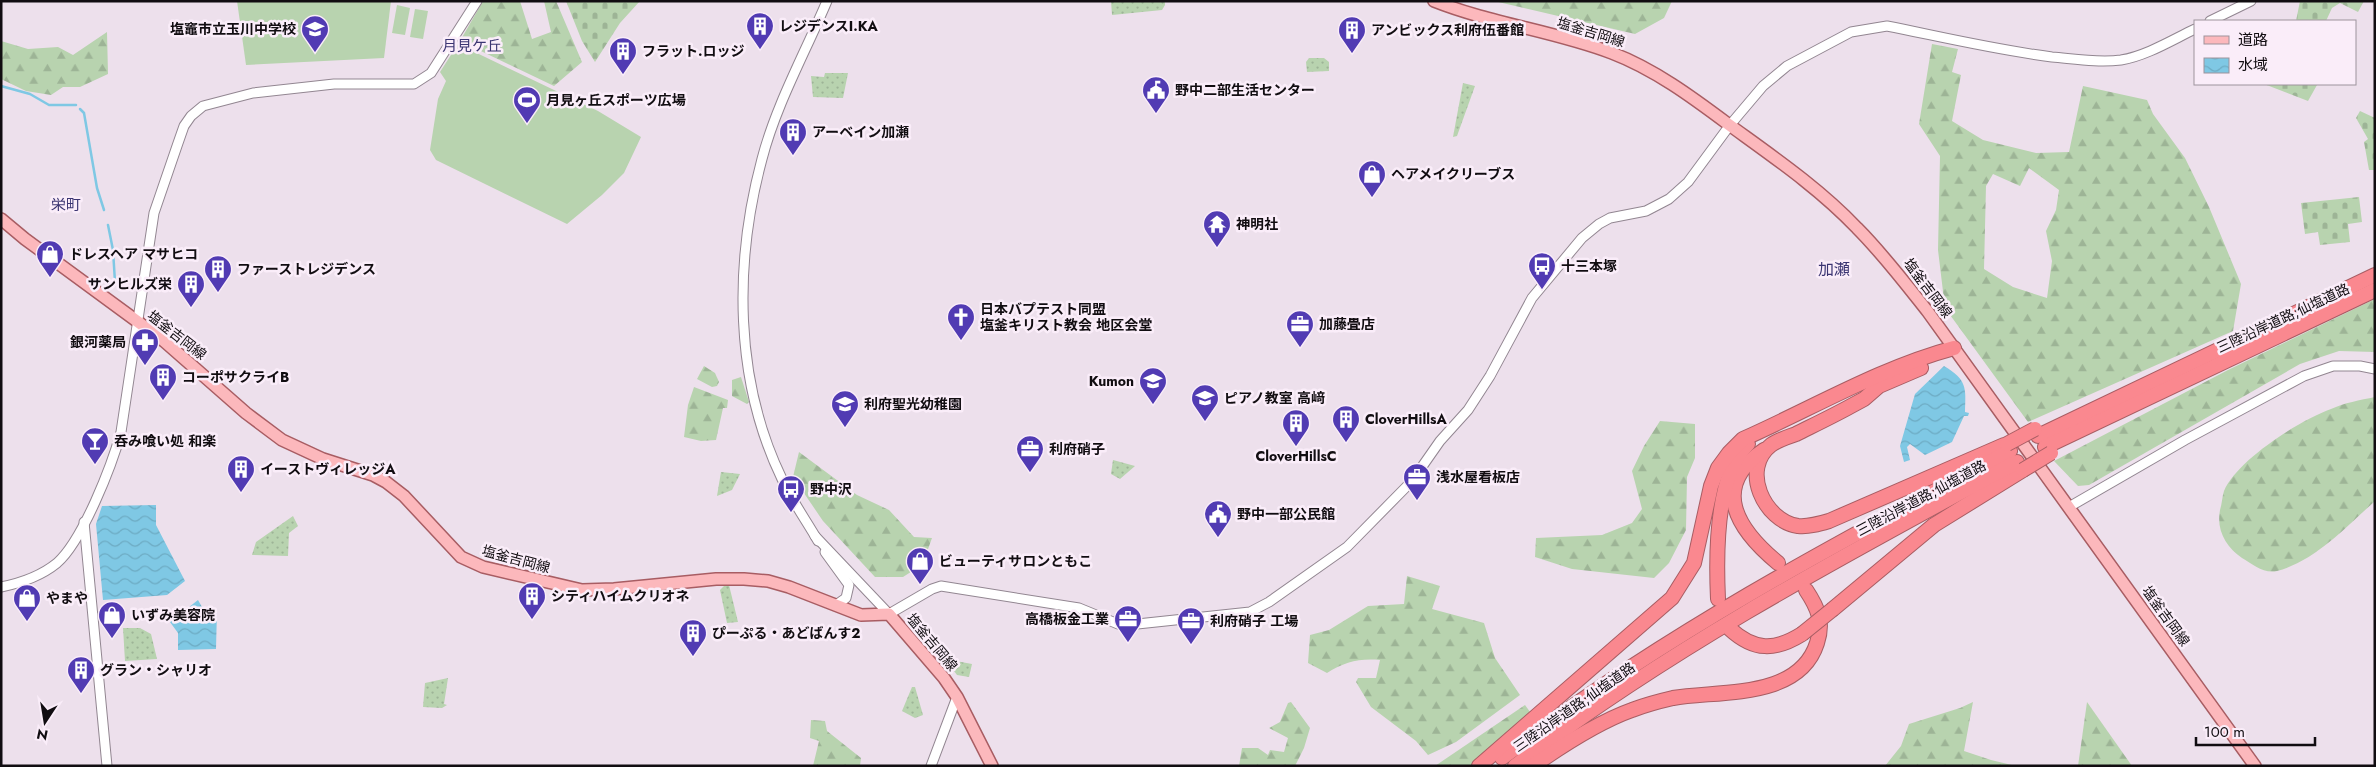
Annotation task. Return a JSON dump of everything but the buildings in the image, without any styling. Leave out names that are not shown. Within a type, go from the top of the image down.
[{"type":"highway","name":"三陸沿岸道路;仙塩道路","points":[[2133,398],[2375,275]]},
{"type":"highway","name":"三陸沿岸道路;仙塩道路","points":[[2133,398],[2375,290]]},
{"type":"highway","points":[[1479,766],[1672,598],[1694,562],[1711,486],[1718,468],[1728,453],[1743,439],[1875,376],[1922,357],[1954,348]]},
{"type":"highway","points":[[1778,563],[1746,532],[1736,514],[1734,502],[1735,488],[1740,474],[1752,458],[1771,446],[1864,399],[1879,386],[1927,365],[1954,348]]},
{"type":"highway","points":[[1771,446],[1759,464],[1758,481],[1761,498],[1779,518],[1798,526],[1813,526],[2014,457],[2042,441],[2133,398]]},
{"type":"highway","points":[[1730,629],[1747,642],[1767,647],[1784,644],[1802,634],[2014,457],[2042,441],[2092,431],[2133,398]]},
{"type":"highway","points":[[1718,599],[1720,533],[1729,476],[1735,461],[1745,446],[1763,430]]},
{"type":"highway","name":"三陸沿岸道路;仙塩道路","points":[[1492,766],[1603,686],[1770,580],[2014,457]]},
{"type":"highway","name":"三陸沿岸道路;仙塩道路","points":[[1515,766],[1621,691],[1758,604],[2014,457]]},
{"type":"highway","points":[[1533,766],[1600,725],[1632,710],[1672,698],[1757,689],[1776,683],[1793,674],[1810,660],[1818,639],[1820,614],[1806,590]]},
{"type":"main road","name":"塩釜吉岡線","points":[[1434,1],[1488,19],[1584,44],[1614,54],[1664,80],[1730,125],[1828,200],[1856,226],[1883,254],[1954,348],[2255,766]]},
{"type":"main road","name":"塩釜吉岡線","points":[[1,219],[25,240],[186,358],[246,413],[282,440],[323,459],[366,473],[386,482],[404,496],[461,557],[469,562],[501,572],[582,590],[614,589],[716,579],[768,581],[790,587],[861,615],[889,614],[922,650],[957,697],[992,766]]},
{"type":"street","points":[[1,587],[32,578],[58,562],[70,548],[84,522],[110,465],[122,432],[154,213],[184,126],[191,116],[204,106],[253,93],[334,84],[414,84],[431,73],[477,1]]},
{"type":"street","points":[[827,1],[780,108],[762,158],[747,231],[742,298],[748,366],[762,426],[781,477],[796,506],[849,585],[846,598],[836,605]]},
{"type":"street","points":[[2212,20],[2251,1]]},
{"type":"street","points":[[816,536],[889,614],[932,589],[941,586],[1079,608],[1118,624],[1128,625],[1250,612],[1267,603],[1347,547],[1412,481],[1440,441],[1468,410],[1490,376],[1532,298],[1582,238],[1599,224],[1610,218],[1646,211],[1669,199],[1688,182],[1730,125],[1763,86],[1787,66],[1841,37],[1887,26],[1970,45],[2097,61],[2122,60],[2150,50],[2194,29]]},
{"type":"street","points":[[2069,507],[2185,440],[2304,376],[2333,366],[2375,369]]},
{"type":"street","points":[[84,522],[107,766]]},
{"type":"street","points":[[931,766],[957,697]]},
{"type":"green space","points":[[237,1],[391,1],[384,58],[246,65]]},
{"type":"green space","points":[[483,1],[520,1],[532,39],[551,32],[544,1],[556,1],[582,62],[554,86],[460,41]]},
{"type":"green space","points":[[566,1],[640,1],[620,23],[595,62],[582,41]]},
{"type":"green space","points":[[1111,1],[1165,1],[1165,5],[1162,10],[1112,15]]},
{"type":"green space","points":[[1494,1],[1672,1],[1664,18],[1635,34]]},
{"type":"green space","points":[[2300,1],[2364,1],[2358,12],[2340,3],[2332,8],[2326,20],[2296,20]]},
{"type":"green space","points":[[397,5],[410,8],[405,35],[392,33]]},
{"type":"green space","points":[[415,9],[428,11],[423,39],[410,37]]},
{"type":"green space","points":[[107,32],[108,74],[80,87],[63,87],[51,95],[26,91],[1,79],[1,41],[28,49],[58,47],[73,55]]},
{"type":"green space","name":"月見ヶ丘スポーツ広場","points":[[458,44],[598,111],[641,137],[624,173],[602,195],[567,224],[436,160],[430,150],[438,99],[446,81],[440,72]]},
{"type":"green space","points":[[1932,44],[1958,49],[1952,72],[1961,75],[1952,121],[1983,140],[2036,153],[2069,152],[2083,86],[2147,100],[2153,114],[2185,158],[2209,207],[2241,284],[2233,331],[2028,422],[1945,308],[1938,250],[1940,156],[1919,124]],"holes":[[[2029,168],[2059,190],[2056,210],[2046,231],[2052,261],[2047,298],[2013,287],[1984,269],[1986,186],[1993,174],[2020,186]]]},
{"type":"green space","points":[[1309,58],[1324,58],[1329,62],[1329,71],[1307,72],[1306,62]]},
{"type":"green space","points":[[825,73],[848,73],[843,98],[813,97],[811,76],[824,77]]},
{"type":"green space","points":[[1463,83],[1475,86],[1457,136],[1453,137]]},
{"type":"green space","points":[[2267,85],[2317,85],[2308,101]]},
{"type":"green space","points":[[2360,111],[2375,118],[2375,170],[2369,170],[2364,142],[2368,139],[2356,118]]},
{"type":"green space","points":[[2359,197],[2362,222],[2348,224],[2350,242],[2320,245],[2318,232],[2305,234],[2301,203]]},
{"type":"green space","points":[[2375,299],[2375,352],[2339,351],[2300,364],[2089,485],[2078,486],[2054,461],[2228,370]]},
{"type":"green space","points":[[704,366],[715,373],[719,382],[717,386],[712,387],[697,379]]},
{"type":"green space","points":[[741,377],[749,402],[747,404],[732,396],[732,380]]},
{"type":"green space","points":[[694,387],[728,400],[727,408],[723,408],[716,440],[701,441],[684,437],[688,405]]},
{"type":"green space","points":[[2375,397],[2375,501],[2329,542],[2304,560],[2291,566],[2277,571],[2267,571],[2254,566],[2236,554],[2227,543],[2221,531],[2219,517],[2224,491],[2231,479],[2255,454],[2303,422],[2341,405]]},
{"type":"green space","points":[[1660,421],[1695,424],[1695,458],[1687,477],[1686,530],[1669,563],[1654,578],[1572,569],[1535,557],[1536,538],[1602,535],[1632,523],[1642,509],[1632,471],[1644,446]]},
{"type":"green space","points":[[799,452],[857,495],[889,510],[914,537],[932,538],[923,563],[903,577],[875,577],[823,521],[793,477]]},
{"type":"green space","points":[[1113,460],[1135,466],[1120,479],[1111,474]]},
{"type":"green space","points":[[721,472],[740,474],[732,490],[717,496]]},
{"type":"green space","points":[[293,516],[298,526],[289,533],[288,556],[252,555],[256,542]]},
{"type":"green space","points":[[1407,576],[1440,586],[1432,609],[1484,623],[1495,658],[1520,695],[1456,742],[1428,755],[1416,741],[1371,707],[1356,682],[1358,678],[1376,678],[1380,660],[1352,662],[1327,673],[1308,663],[1310,635],[1329,630],[1368,606],[1404,604]]},
{"type":"green space","points":[[729,585],[738,622],[727,623],[720,590],[724,586]]},
{"type":"green space","points":[[123,628],[140,628],[151,634],[157,659],[125,661]]},
{"type":"green space","points":[[945,659],[972,664],[969,677],[957,675]]},
{"type":"green space","points":[[448,678],[444,704],[447,705],[442,708],[423,707],[425,683]]},
{"type":"green space","points":[[912,687],[915,687],[923,715],[915,718],[902,711]]},
{"type":"green space","points":[[1291,702],[1310,728],[1304,748],[1295,766],[1239,766],[1242,748],[1258,748],[1268,755],[1270,750],[1284,752],[1288,738],[1269,728],[1280,722],[1288,703]]},
{"type":"green space","points":[[1973,702],[1964,751],[2016,766],[1885,766],[1901,746],[1909,724]]},
{"type":"green space","points":[[2087,702],[2132,766],[2078,766]]},
{"type":"green space","points":[[1525,705],[1533,716],[1473,766],[1435,766]]},
{"type":"green space","points":[[811,720],[825,721],[827,731],[861,758],[860,766],[813,766],[819,741],[810,738]]},
{"type":"water","points":[[1944,366],[1961,380],[1965,390],[1965,412],[1969,413],[1968,416],[1964,416],[1952,442],[1925,455],[1910,444],[1907,447],[1910,460],[1904,462],[1900,446],[1915,394]]},
{"type":"water","points":[[156,505],[156,525],[185,581],[167,595],[103,600],[96,524],[102,506]]},
{"type":"water","points":[[198,600],[202,607],[217,610],[216,649],[178,650],[178,633],[170,622]]},
{"type":"waterway","points":[[1,86],[30,94],[49,105],[76,105]]},
{"type":"waterway","points":[[80,109],[84,113],[97,188],[104,210]]},
{"type":"waterway","points":[[108,225],[113,250],[115,282]]},
{"type":"place","name":"レジデンスI.KA","points":[[760,50]]},
{"type":"place","name":"塩竈市立玉川中学校","points":[[315,53]]},
{"type":"place","name":"アンビックス利府伍番館","points":[[1352,54]]},
{"type":"place","name":"フラット.ロッジ","points":[[623,75]]},
{"type":"place","name":"野中二部生活センター","points":[[1156,114]]},
{"type":"place","name":"月見ヶ丘スポーツ広場","points":[[527,124]]},
{"type":"place","name":"アーベイン加瀬","points":[[793,156]]},
{"type":"place","name":"ヘアメイクリーブス","points":[[1372,198]]},
{"type":"place","name":"神明社","points":[[1217,248]]},
{"type":"place","name":"ドレスヘア マサヒコ","points":[[50,278]]},
{"type":"place","name":"十三本塚","points":[[1542,290]]},
{"type":"place","name":"ファーストレジデンス","points":[[218,293]]},
{"type":"place","name":"サンヒルズ栄","points":[[191,308]]},
{"type":"place","name":"日本バプテスト同盟 塩釜キリスト教会 地区会堂","points":[[961,341]]},
{"type":"place","name":"加藤畳店","points":[[1300,348]]},
{"type":"place","name":"銀河薬局","points":[[145,366]]},
{"type":"place","name":"コーポサクライB","points":[[163,401]]},
{"type":"place","name":"Kumon","points":[[1153,405]]},
{"type":"place","name":"ピアノ教室 高﨑","points":[[1205,422]]},
{"type":"place","name":"利府聖光幼稚園","points":[[845,428]]},
{"type":"place","name":"CloverHillsA","points":[[1346,443]]},
{"type":"place","name":"CloverHillsC","points":[[1296,447]]},
{"type":"place","name":"呑み喰い処 和楽","points":[[95,465]]},
{"type":"place","name":"利府硝子","points":[[1030,473]]},
{"type":"place","name":"イーストヴィレッジA","points":[[241,493]]},
{"type":"place","name":"浅水屋看板店","points":[[1417,501]]},
{"type":"place","name":"野中沢","points":[[791,513]]},
{"type":"place","name":"野中一部公民館","points":[[1218,538]]},
{"type":"place","name":"ビューティサロンともこ","points":[[920,585]]},
{"type":"place","name":"シティハイムクリオネ","points":[[532,620]]},
{"type":"place","name":"やまや","points":[[27,622]]},
{"type":"place","name":"いずみ美容院","points":[[112,639]]},
{"type":"place","name":"高橋板金工業","points":[[1128,643]]},
{"type":"place","name":"利府硝子 工場","points":[[1191,645]]},
{"type":"place","name":"ぴーぷる・あどばんす2","points":[[693,657]]},
{"type":"place","name":"グラン・シャリオ","points":[[81,694]]},
{"type":"district","name":"月見ケ丘","points":[[472,46]]},
{"type":"district","name":"栄町","points":[[66,205]]},
{"type":"district","name":"加瀬","points":[[1834,269]]}]
